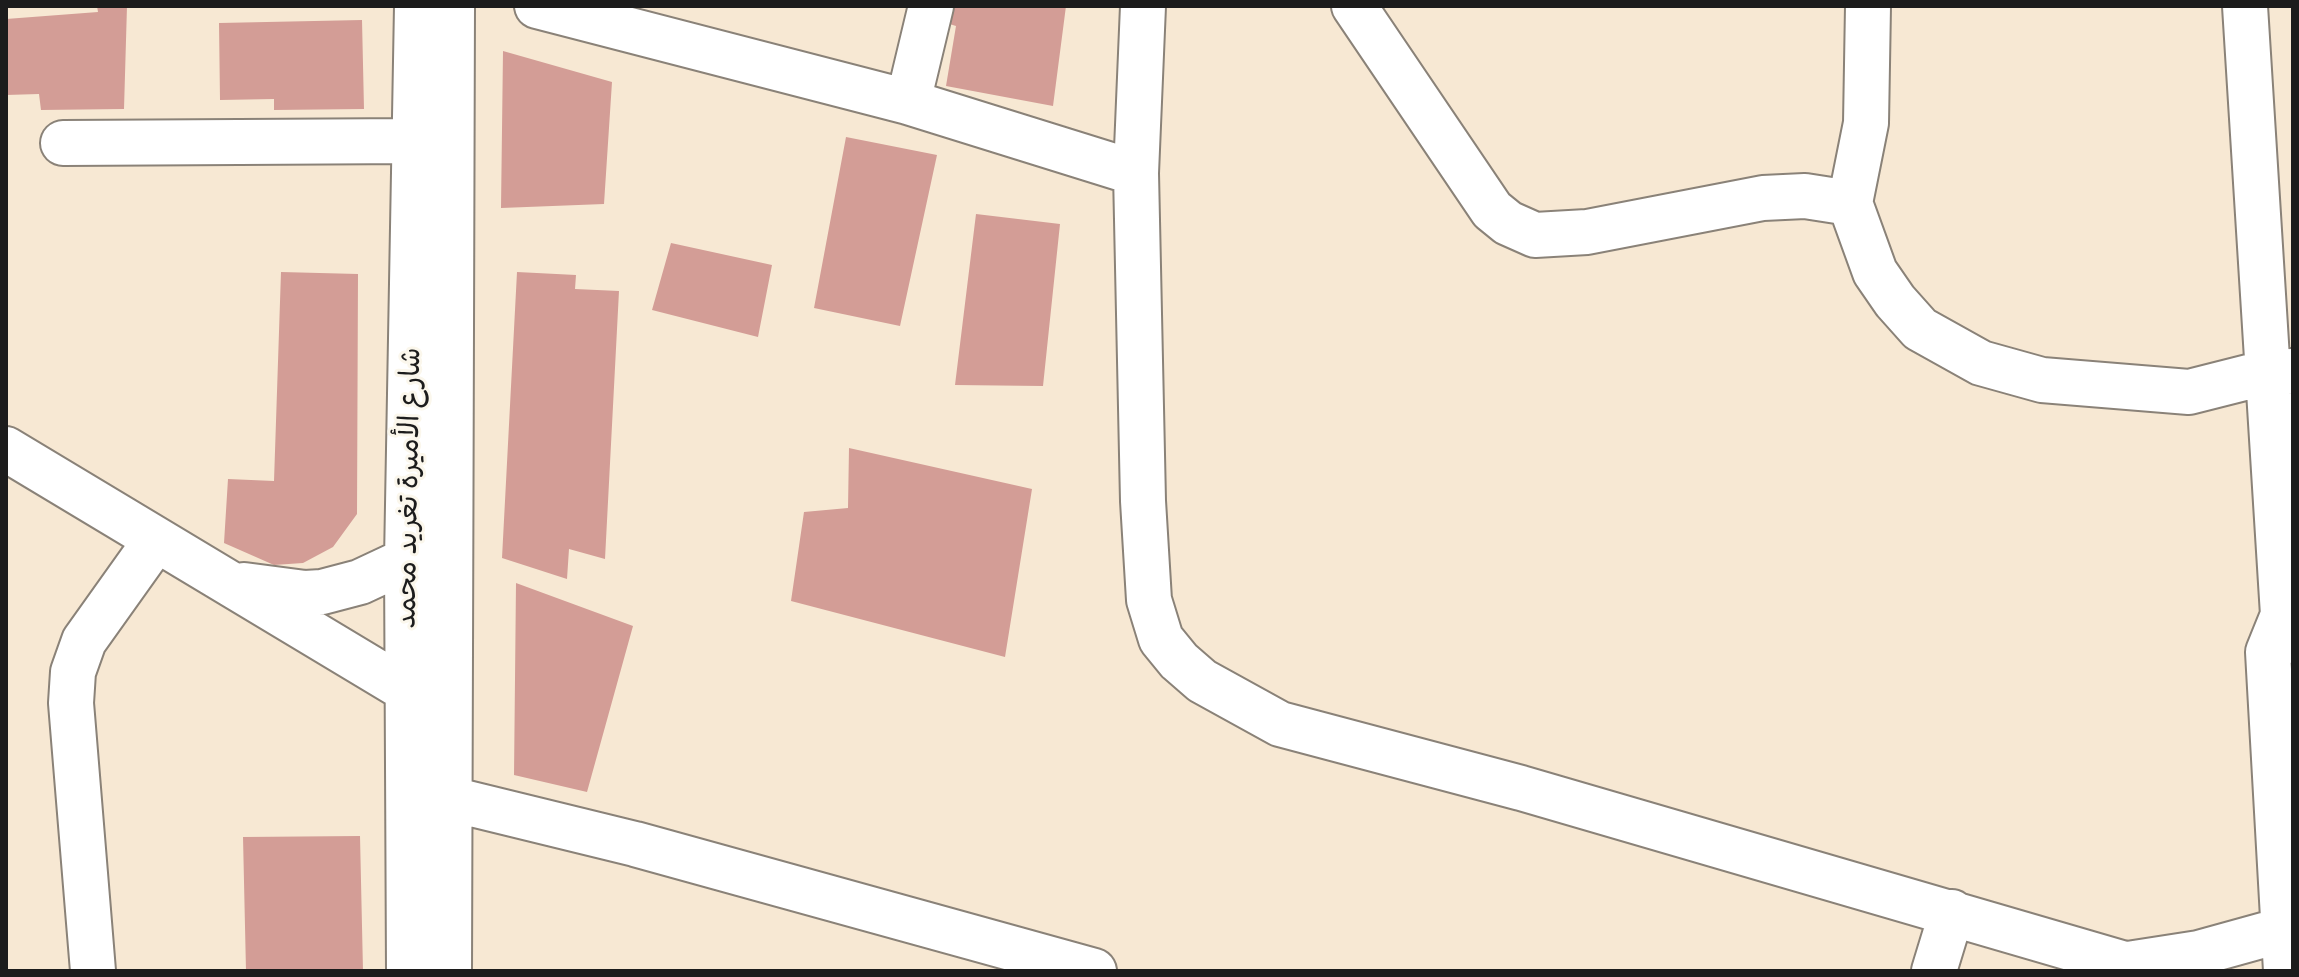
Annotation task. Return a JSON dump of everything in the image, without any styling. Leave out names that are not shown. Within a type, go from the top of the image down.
[{"type":"street","name":"شارع الأميرة تغريد محمد","points":[[409,971],[407,560],[417,6]]},
{"type":"street","name":"شارع الأميرة تغريد محمد","points":[[449,971],[447,798],[454,284],[452,6]]},
{"type":"street","points":[[537,6],[908,102],[1136,173]]},
{"type":"street","points":[[908,102],[931,6]]},
{"type":"street","points":[[1143,6],[1136,173],[1149,600],[1161,639],[1179,661],[1202,681],[1280,724],[1521,788],[2138,967],[2199,953],[2287,942],[2268,652],[2288,628],[2280,372],[2245,6]]},
{"type":"street","points":[[1354,6],[1492,210],[1508,223],[1535,235],[1587,232],[1763,198],[1805,196],[1850,203]]},
{"type":"street","points":[[1868,6],[1866,123],[1850,203],[1875,272],[1920,329],[1981,363],[2042,380],[2189,392],[2280,372]]},
{"type":"street","points":[[63,143],[415,141]]},
{"type":"street","points":[[6,449],[407,690]]},
{"type":"street","points":[[93,971],[71,703],[73,672],[84,641],[156,540]]},
{"type":"street","points":[[225,583],[305,593],[322,592],[360,582],[407,560]]},
{"type":"street","points":[[447,798],[635,844],[1094,971]]},
{"type":"street","points":[[1934,971],[1952,912]]},
{"type":"building","points":[[97,6],[127,6],[124,109],[41,110],[39,94],[6,95],[6,19],[98,12]]},
{"type":"building","points":[[946,6],[1066,6],[1053,106],[946,86],[956,26],[943,22]]},
{"type":"building","points":[[362,20],[364,109],[274,110],[274,99],[220,100],[219,23]]},
{"type":"building","points":[[503,51],[612,82],[604,204],[501,208]]},
{"type":"building","points":[[846,137],[937,155],[900,326],[814,308]]},
{"type":"building","points":[[976,214],[1060,224],[1043,386],[955,385]]},
{"type":"building","points":[[671,243],[772,265],[758,337],[652,310]]},
{"type":"building","points":[[281,272],[358,274],[357,514],[333,547],[303,563],[274,565],[224,543],[228,479],[274,481]]},
{"type":"building","points":[[517,272],[576,275],[575,289],[619,291],[605,559],[569,549],[567,579],[502,558]]},
{"type":"building","points":[[849,448],[1032,489],[1005,657],[791,601],[804,512],[848,508]]},
{"type":"building","points":[[516,583],[633,626],[587,792],[514,775]]},
{"type":"building","points":[[360,836],[363,971],[246,971],[243,837]]}]
